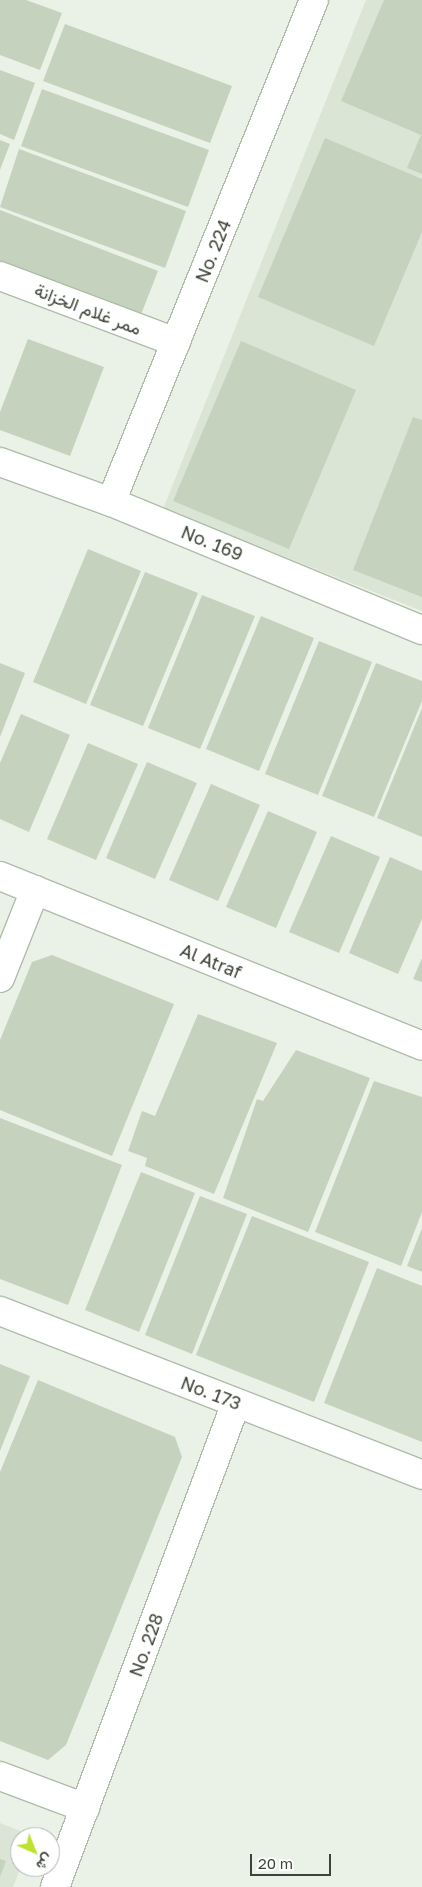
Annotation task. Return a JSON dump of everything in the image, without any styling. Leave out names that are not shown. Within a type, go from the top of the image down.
[{"type":"street","name":"No. 224","points":[[111,502],[314,0]]},
{"type":"street","name":"ممر غلام الخزانة","points":[[0,276],[176,342]]},
{"type":"street","name":"No. 169","points":[[0,462],[111,502],[422,630]]},
{"type":"street","name":"Al Atraf","points":[[0,876],[422,1046]]},
{"type":"street","points":[[0,978],[35,890]]},
{"type":"street","name":"No. 173","points":[[0,1311],[422,1475]]},
{"type":"street","name":"No. 228","points":[[55,1887],[236,1403]]},
{"type":"street","points":[[0,1776],[85,1808]]},
{"type":"shaded area","points":[[366,0],[422,0],[422,611],[163,509]]},
{"type":"shaded area","points":[[0,1823],[10,1827],[10,1877],[17,1877],[13,1887],[0,1887]]},
{"type":"building","points":[[0,0],[26,0],[62,13],[40,70],[0,55]]},
{"type":"building","points":[[384,0],[422,0],[422,174],[407,168],[421,135],[341,101]]},
{"type":"building","points":[[65,24],[232,86],[210,143],[43,81]]},
{"type":"building","points":[[0,70],[35,83],[14,140],[0,134]]},
{"type":"building","points":[[42,89],[209,150],[188,207],[21,146]]},
{"type":"building","points":[[325,138],[422,179],[422,232],[374,346],[258,297]]},
{"type":"building","points":[[0,140],[10,144],[0,170]]},
{"type":"building","points":[[19,149],[186,211],[165,268],[0,207]]},
{"type":"building","points":[[0,210],[158,271],[140,317],[0,264]]},
{"type":"building","points":[[28,339],[104,367],[70,456],[0,430],[0,412]]},
{"type":"building","points":[[241,341],[356,390],[289,549],[173,501]]},
{"type":"building","points":[[413,417],[422,420],[422,597],[353,570]]},
{"type":"building","points":[[88,549],[141,571],[86,704],[33,682]]},
{"type":"building","points":[[145,572],[198,593],[143,726],[90,705]]},
{"type":"building","points":[[202,595],[255,616],[200,749],[148,728]]},
{"type":"building","points":[[261,616],[314,638],[259,771],[206,749]]},
{"type":"building","points":[[319,641],[372,662],[318,795],[265,774]]},
{"type":"building","points":[[0,663],[25,673],[0,737]]},
{"type":"building","points":[[376,663],[422,681],[422,701],[374,817],[322,796]]},
{"type":"building","points":[[422,708],[422,837],[377,818]]},
{"type":"building","points":[[21,714],[70,735],[29,832],[0,819],[0,763]]},
{"type":"building","points":[[88,743],[138,764],[96,860],[47,839]]},
{"type":"building","points":[[147,762],[197,783],[155,879],[106,858]]},
{"type":"building","points":[[211,784],[260,805],[218,901],[169,880]]},
{"type":"building","points":[[268,811],[317,832],[276,928],[226,907]]},
{"type":"building","points":[[331,836],[380,857],[339,953],[289,932]]},
{"type":"building","points":[[390,857],[422,871],[422,919],[398,974],[349,953]]},
{"type":"building","points":[[52,955],[174,1004],[112,1156],[0,1110],[0,1040],[32,962]]},
{"type":"building","points":[[422,958],[422,982],[413,979]]},
{"type":"building","points":[[198,1014],[277,1043],[214,1194],[145,1166],[147,1158],[128,1151],[142,1111],[155,1116]]},
{"type":"building","points":[[296,1050],[370,1078],[308,1232],[223,1198],[257,1099],[263,1101]]},
{"type":"building","points":[[374,1081],[422,1097],[422,1212],[401,1266],[315,1232]]},
{"type":"building","points":[[0,1118],[122,1165],[68,1305],[0,1279]]},
{"type":"building","points":[[141,1172],[195,1193],[139,1332],[85,1310]]},
{"type":"building","points":[[200,1196],[247,1214],[192,1354],[145,1335]]},
{"type":"building","points":[[252,1216],[369,1262],[314,1402],[196,1355]]},
{"type":"building","points":[[422,1228],[422,1272],[407,1266]]},
{"type":"building","points":[[377,1268],[422,1286],[422,1442],[324,1403]]},
{"type":"building","points":[[0,1364],[30,1376],[0,1451]]},
{"type":"building","points":[[38,1380],[175,1437],[182,1457],[66,1745],[48,1760],[0,1741],[0,1472]]},
{"type":"building","points":[[0,1859],[6,1861],[0,1877]]}]
